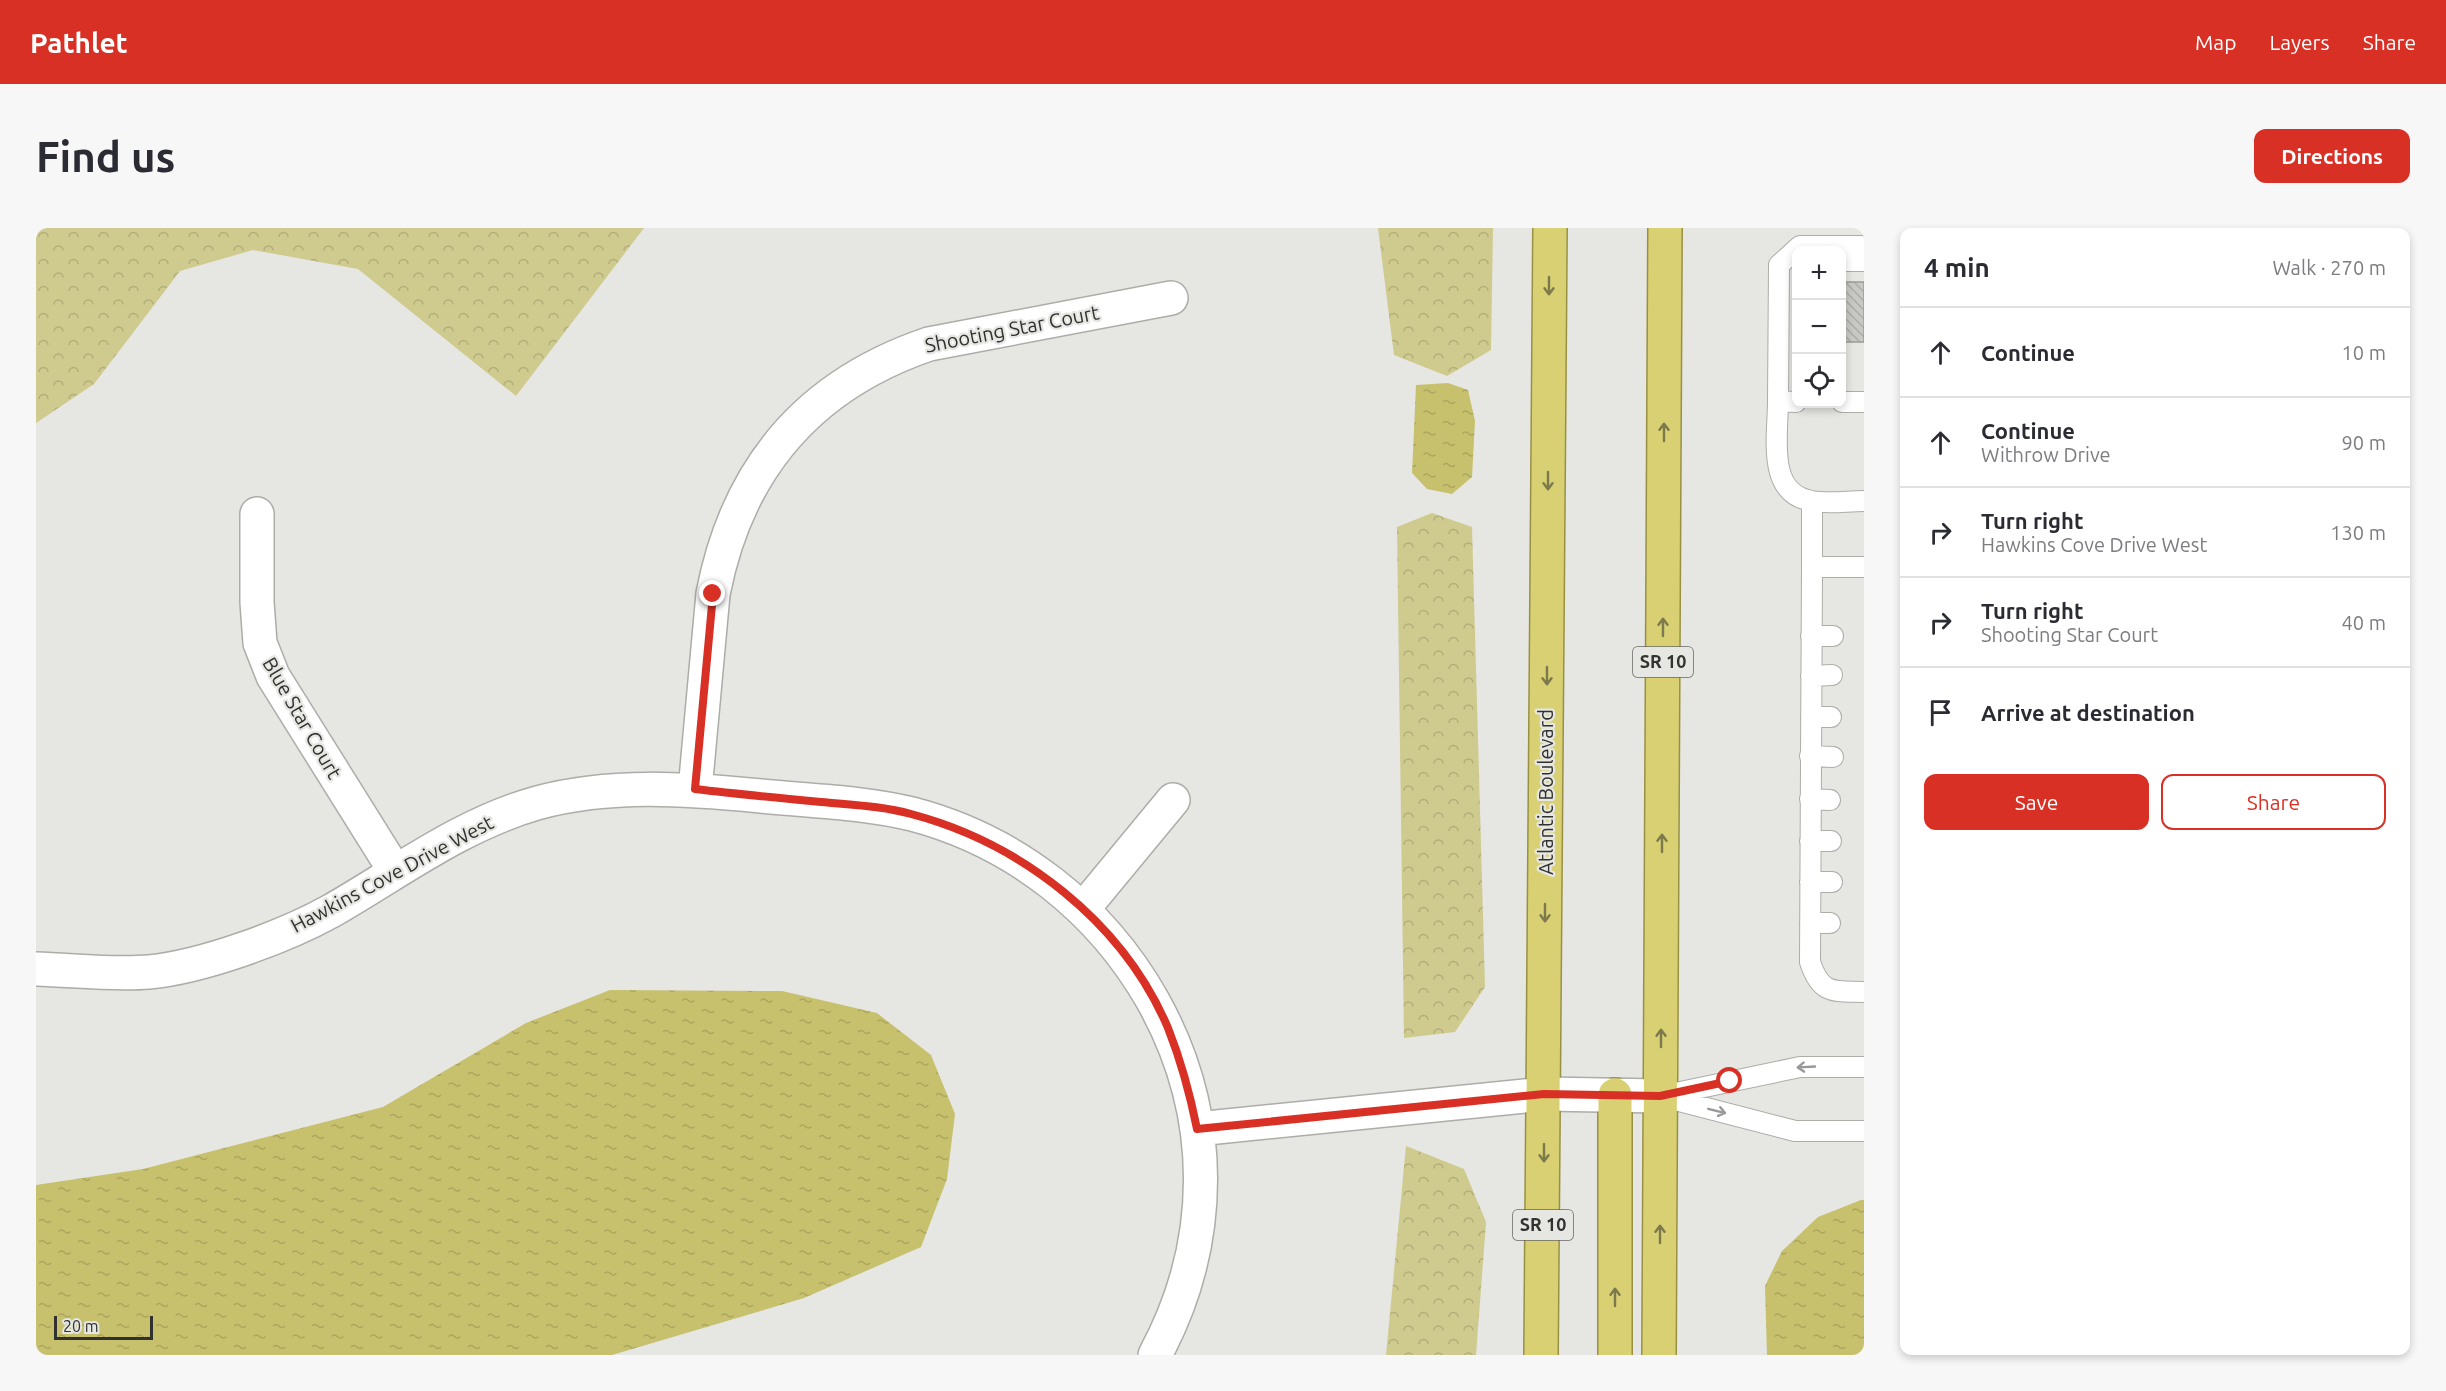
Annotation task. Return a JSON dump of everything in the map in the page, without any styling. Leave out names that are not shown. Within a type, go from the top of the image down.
[{"type":"highway","name":"Atlantic Boulevard","points":[[1541,1355],[1550,228]]},
{"type":"highway","name":"SR 10","points":[[1659,1355],[1665,228]]},
{"type":"highway","points":[[1615,1095],[1615,1355]]},
{"type":"street","name":"Shooting Star Court","points":[[695,789],[713,594],[719,563],[728,532],[756,475],[795,425],[843,384],[880,363],[919,347],[960,336],[1171,298]]},
{"type":"street","name":"Blue Star Court","points":[[257,514],[257,602],[260,642],[273,676],[395,871]]},
{"type":"street","name":"Hawkins Cove Drive West","points":[[36,969],[148,972],[226,956],[328,913],[453,836],[494,818],[538,803],[582,794],[626,789],[695,789],[872,807],[939,822],[1003,850],[1036,870],[1083,909],[1102,928],[1138,975],[1167,1027],[1187,1083],[1197,1129],[1200,1185],[1197,1238],[1181,1299],[1155,1355]]},
{"type":"street","points":[[1083,909],[1173,800]]},
{"type":"street","points":[[1197,1129],[1544,1094],[1660,1096]]},
{"type":"lane","points":[[1864,246],[1800,246],[1788,263],[1787,401],[1779,475],[1790,494],[1812,501],[1864,501]]},
{"type":"lane","points":[[1846,261],[1864,261]]},
{"type":"lane","points":[[1846,402],[1864,402]]},
{"type":"lane","points":[[1812,501],[1810,962],[1816,980],[1830,991],[1864,992]]},
{"type":"lane","points":[[1812,567],[1864,567]]},
{"type":"lane","points":[[1811,636],[1833,636]]},
{"type":"lane","points":[[1811,676],[1832,675]]},
{"type":"lane","points":[[1811,717],[1831,717]]},
{"type":"lane","points":[[1810,756],[1833,757]]},
{"type":"lane","points":[[1810,799],[1830,800]]},
{"type":"lane","points":[[1810,841],[1831,841]]},
{"type":"lane","points":[[1810,882],[1832,882]]},
{"type":"lane","points":[[1810,923],[1830,923]]},
{"type":"lane","points":[[1660,1096],[1800,1066],[1864,1067]]},
{"type":"lane","points":[[1660,1096],[1795,1131],[1864,1131]]},
{"type":"green space","points":[[36,228],[644,228],[516,396],[358,269],[253,250],[180,271],[94,384],[36,423]]},
{"type":"green space","points":[[1378,228],[1493,228],[1491,350],[1447,376],[1394,355]]},
{"type":"green space","points":[[1432,513],[1472,527],[1485,987],[1455,1032],[1404,1038],[1397,527]]},
{"type":"green space","points":[[1406,1146],[1464,1169],[1486,1222],[1476,1355],[1386,1355]]},
{"type":"water","points":[[1448,383],[1468,390],[1475,421],[1472,477],[1452,494],[1427,489],[1412,473],[1416,385]]},
{"type":"water","points":[[610,990],[782,991],[877,1013],[931,1055],[955,1114],[947,1179],[921,1247],[804,1298],[612,1355],[36,1355],[36,1185],[143,1169],[383,1107],[526,1023]]},
{"type":"water","points":[[1864,1200],[1864,1355],[1767,1355],[1765,1286],[1782,1251],[1818,1217]]},
{"type":"building","points":[[1846,282],[1864,282],[1864,342],[1846,342]]},
{"type":"route","points":[[713,594],[695,789],[872,807],[910,814],[948,825],[1003,850],[1036,870],[1102,928],[1138,975],[1167,1027],[1187,1083],[1197,1129],[1544,1094],[1660,1096],[1730,1081]]}]
